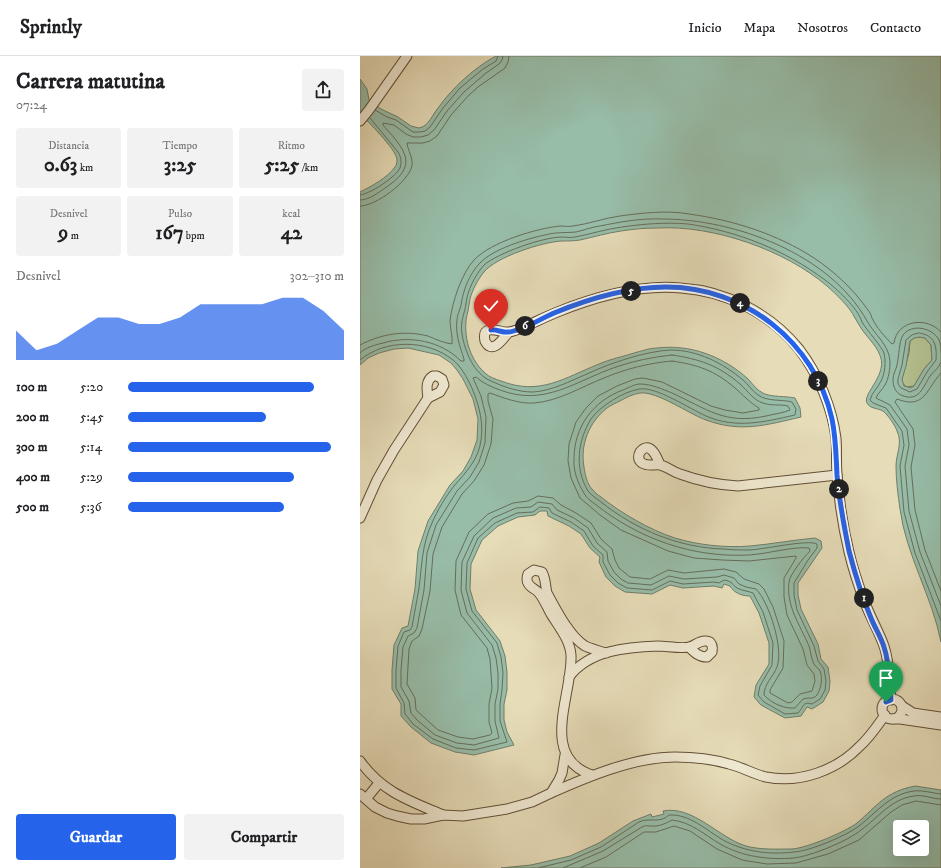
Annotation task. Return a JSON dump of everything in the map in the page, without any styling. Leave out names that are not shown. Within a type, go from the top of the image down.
[{"type":"street","points":[[360,120],[407,56]]},
{"type":"street","points":[[508,333],[554,313],[609,295],[647,288],[665,287],[701,290],[719,294],[737,302],[765,318],[784,333],[799,349],[809,364],[826,399],[832,417],[836,439],[837,475],[850,553],[865,603],[884,647],[891,700]]},
{"type":"street","points":[[360,518],[377,480],[428,398]]},
{"type":"street","points":[[660,465],[693,479],[715,484],[738,486],[837,475]]},
{"type":"street","points":[[551,793],[559,780],[565,755],[562,724],[571,656],[566,638],[541,588],[547,593],[570,630],[580,642],[593,649],[606,653]]},
{"type":"street","points":[[570,650],[574,645],[580,642]]},
{"type":"street","points":[[568,679],[584,662],[597,655],[641,647],[689,647]]},
{"type":"street","points":[[941,717],[914,713],[902,706],[896,700],[891,700],[884,705],[883,710],[889,717],[941,725]]},
{"type":"street","points":[[379,782],[363,797],[375,806],[397,816],[424,819],[444,815],[463,816],[506,809],[532,802],[592,775],[634,763],[673,757],[691,757],[728,763],[755,774],[773,778],[808,776],[835,766],[846,758],[889,717],[900,715],[902,706]]},
{"type":"street","points":[[565,755],[576,768],[592,775]]},
{"type":"street","points":[[360,761],[379,782],[391,792],[406,800],[444,815]]},
{"type":"shaded area","points":[[919,337],[925,338],[931,345],[932,360],[924,369],[914,386],[907,387],[902,383],[902,379],[909,353],[910,341]]},
{"type":"water","points":[[496,56],[941,56],[941,642],[932,608],[913,559],[903,526],[896,477],[899,435],[893,423],[883,411],[868,405],[867,403],[868,394],[879,375],[881,368],[879,353],[863,331],[850,309],[831,289],[810,273],[791,261],[747,242],[702,231],[679,228],[626,230],[580,240],[543,244],[520,251],[490,266],[484,272],[474,289],[470,299],[466,319],[466,335],[474,360],[488,376],[515,385],[528,387],[552,383],[607,361],[646,350],[669,347],[681,348],[705,353],[727,363],[747,378],[762,393],[772,396],[795,398],[800,408],[801,417],[765,425],[742,427],[719,424],[706,420],[664,399],[647,393],[635,394],[609,407],[595,420],[587,434],[583,450],[583,459],[589,484],[597,494],[617,509],[636,520],[675,538],[702,544],[731,547],[815,538],[821,541],[822,548],[798,583],[798,595],[801,609],[818,644],[821,659],[828,667],[830,681],[829,691],[823,702],[812,709],[807,707],[801,716],[785,718],[761,705],[754,697],[756,685],[769,664],[769,643],[759,613],[750,596],[738,594],[730,586],[724,584],[722,588],[714,586],[683,588],[670,585],[652,594],[625,592],[615,586],[606,577],[599,562],[600,557],[590,548],[581,534],[569,526],[548,516],[547,511],[540,511],[535,515],[518,517],[498,526],[482,540],[471,564],[470,589],[476,610],[500,641],[505,656],[507,690],[504,704],[504,720],[507,732],[514,745],[474,755],[455,752],[431,743],[411,727],[401,716],[401,704],[392,689],[394,645],[402,628],[408,626],[415,589],[418,551],[428,521],[450,485],[463,471],[471,457],[477,440],[478,419],[473,399],[463,379],[451,363],[439,355],[408,348],[394,349],[368,358],[360,365],[360,192],[388,175],[396,166],[397,159],[392,148],[360,113],[360,79],[367,89],[369,100],[381,109],[398,117],[411,126],[419,128],[428,123],[444,100],[457,85]],"holes":[[[914,338],[925,338],[931,345],[932,360],[924,369],[914,386],[911,388],[904,386],[902,379],[906,366],[910,341]]]},
{"type":"water","points":[[915,786],[941,790],[941,868],[501,868],[531,865],[570,856],[599,843],[633,821],[651,814],[652,817],[664,814],[663,811],[674,810],[695,817],[736,842],[746,846],[769,849],[799,848],[826,839],[851,827],[883,800],[896,792]]},
{"type":"route","points":[[491,330],[495,329],[508,333],[554,313],[609,295],[647,288],[665,287],[701,290],[719,294],[754,311],[784,333],[799,349],[809,364],[818,380],[832,417],[836,439],[837,475],[841,506],[850,553],[865,603],[884,647],[887,661],[891,700],[886,702]]}]
